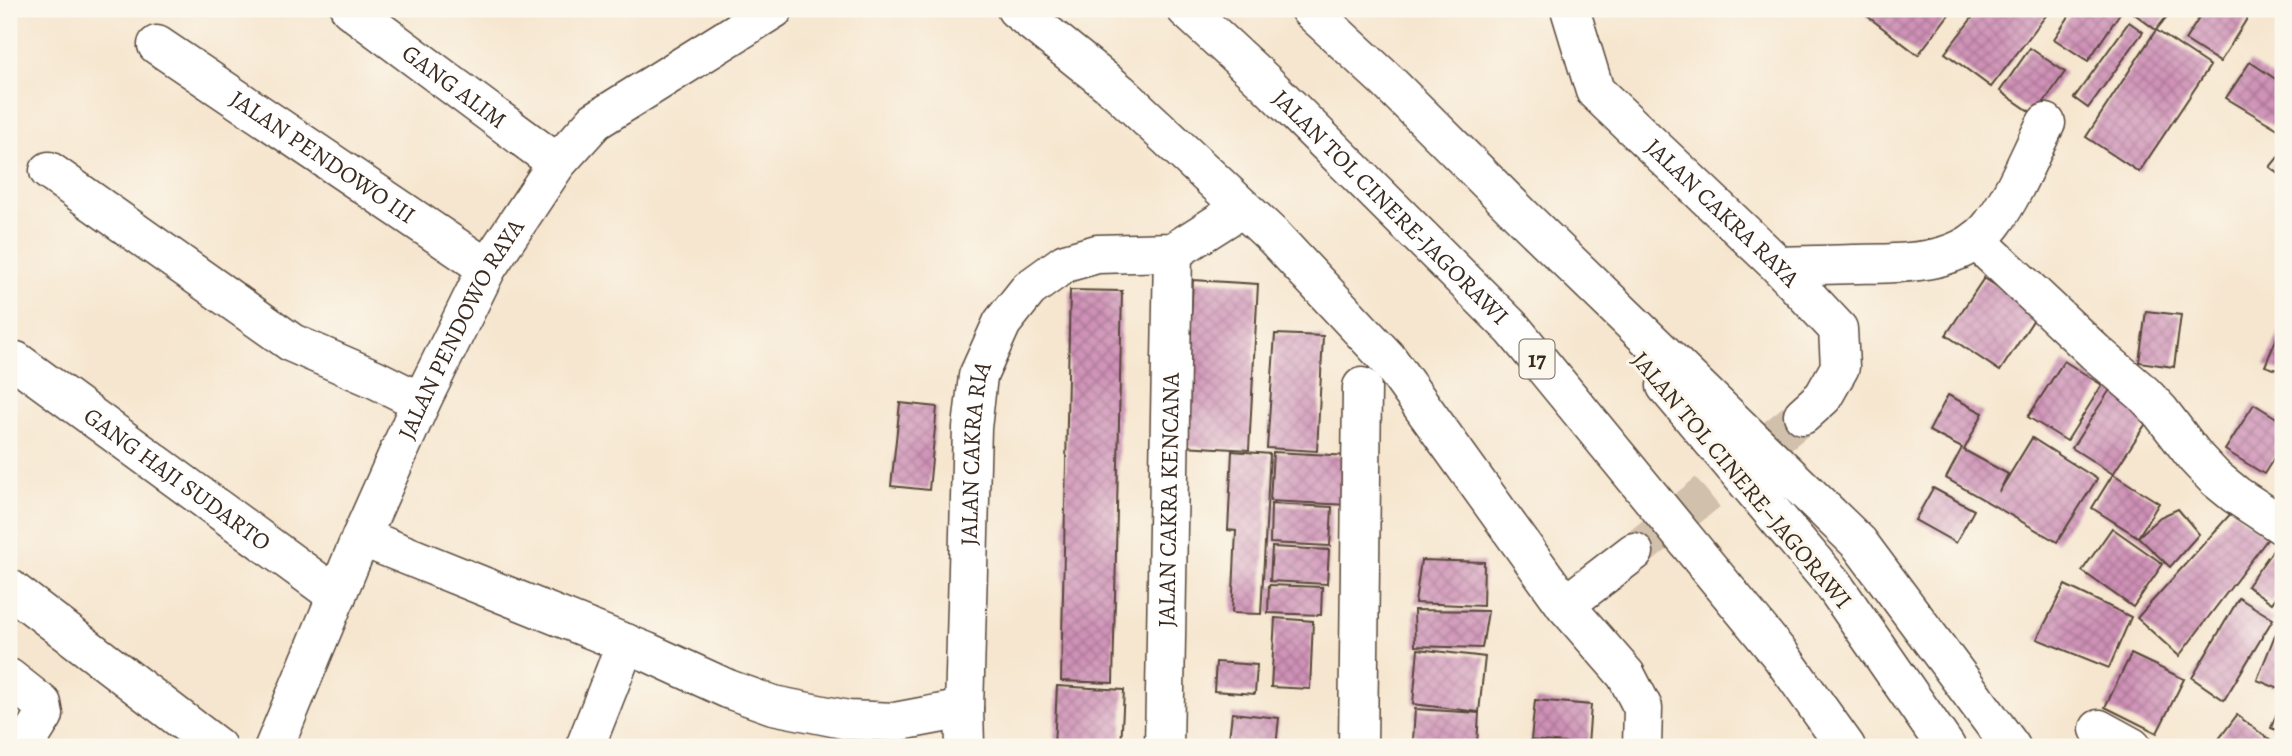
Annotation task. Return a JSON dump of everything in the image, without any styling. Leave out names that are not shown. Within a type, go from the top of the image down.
[{"type":"main road","name":"GANG ALIM","points":[[350,9],[557,163]]},
{"type":"main road","name":"JALAN PENDOWO RAYA","points":[[274,747],[361,537],[421,402],[487,268],[557,163],[595,121],[774,9]]},
{"type":"main road","points":[[1016,9],[1119,92],[1274,237],[1388,359],[1566,605],[1626,676],[1643,708],[1642,747]]},
{"type":"main road","name":"JALAN TOL CINERE-JAGORAWI","points":[[1186,9],[1265,82],[1513,329],[1781,656],[1846,747]]},
{"type":"main road","points":[[1309,9],[1387,81],[1527,221],[1859,543],[2011,747]]},
{"type":"main road","name":"JALAN CAKRA RAYA","points":[[1570,9],[1595,90],[1779,266],[1838,329],[1840,367],[1823,397],[1802,415]]},
{"type":"main road","name":"JALAN PENDOWO III","points":[[157,45],[487,268]]},
{"type":"main road","points":[[1779,266],[1911,263],[1949,254],[1992,220],[2046,123]]},
{"type":"main road","points":[[49,171],[292,343],[346,365],[421,402]]},
{"type":"main road","points":[[1173,252],[1242,208]]},
{"type":"main road","points":[[1992,220],[2095,352],[2144,394],[2196,458],[2216,478],[2236,495],[2283,526]]},
{"type":"main road","name":"JALAN TOL CINERE–JAGORAWI","points":[[1527,221],[1833,584],[1946,747]]},
{"type":"main road","name":"JALAN CAKRA RIA","points":[[626,643],[728,689],[773,705],[848,720],[965,727],[972,428],[978,376],[1002,323],[1028,289],[1065,263],[1097,254],[1173,252]]},
{"type":"main road","name":"JALAN CAKRA KENCANA","points":[[1164,747],[1173,252]]},
{"type":"main road","name":"GANG HAJI SUDARTO","points":[[16,361],[337,596]]},
{"type":"main road","points":[[1358,747],[1362,387]]},
{"type":"main road","points":[[361,537],[626,643],[585,747]]},
{"type":"main road","points":[[1566,605],[1634,552]]},
{"type":"main road","points":[[9,589],[217,747]]},
{"type":"main road","points":[[9,678],[42,704],[44,715],[24,747]]},
{"type":"main road","points":[[2099,729],[2132,747]]},
{"type":"building","points":[[1858,9],[1953,9],[1918,55]]},
{"type":"building","points":[[1979,9],[2051,9],[1991,87],[1945,53]]},
{"type":"building","points":[[2074,9],[2122,10],[2088,61],[2054,39]]},
{"type":"building","points":[[2128,9],[2173,9],[2156,30]]},
{"type":"building","points":[[2205,9],[2236,9],[2248,17],[2220,62],[2185,40]]},
{"type":"building","points":[[2129,22],[2143,32],[2088,108],[2074,98]]},
{"type":"building","points":[[2156,30],[2210,66],[2139,172],[2086,137]]},
{"type":"building","points":[[2030,48],[2065,72],[2035,115],[2000,91]]},
{"type":"building","points":[[2250,62],[2283,84],[2283,132],[2226,98]]},
{"type":"building","points":[[2283,151],[2283,177],[2270,167]]},
{"type":"building","points":[[1984,278],[2038,313],[2000,371],[1946,335]]},
{"type":"building","points":[[1193,280],[1258,284],[1249,450],[1184,446]]},
{"type":"building","points":[[1070,290],[1122,291],[1113,683],[1061,681]]},
{"type":"building","points":[[2146,311],[2181,315],[2174,367],[2139,362]]},
{"type":"building","points":[[2283,323],[2283,372],[2265,366]]},
{"type":"building","points":[[1275,334],[1323,336],[1317,451],[1267,448]]},
{"type":"building","points":[[2064,361],[2102,385],[2067,441],[2028,417]]},
{"type":"building","points":[[2113,385],[2154,411],[2113,474],[2072,448]]},
{"type":"building","points":[[1948,395],[1983,413],[1964,450],[2008,474],[1999,492],[2032,438],[2097,479],[2057,542],[1946,478],[1962,448],[1929,431]]},
{"type":"building","points":[[900,403],[937,407],[929,490],[891,486]]},
{"type":"building","points":[[2254,404],[2283,422],[2283,444],[2264,474],[2225,450]]},
{"type":"building","points":[[1232,451],[1270,454],[1261,614],[1232,613],[1236,531],[1228,530]]},
{"type":"building","points":[[1273,452],[1351,456],[1349,505],[1270,501]]},
{"type":"building","points":[[2113,474],[2159,503],[2138,537],[2092,508]]},
{"type":"building","points":[[1933,488],[1974,510],[1956,543],[1915,520]]},
{"type":"building","points":[[1271,504],[1332,507],[1330,546],[1270,543]]},
{"type":"building","points":[[2178,509],[2199,534],[2170,567],[2138,537],[2160,517]]},
{"type":"building","points":[[2233,511],[2269,537],[2179,656],[2137,618]]},
{"type":"building","points":[[2112,528],[2163,564],[2133,607],[2082,571]]},
{"type":"building","points":[[2283,536],[2283,587],[2272,603],[2247,586]]},
{"type":"building","points":[[1272,547],[1329,550],[1327,584],[1270,581]]},
{"type":"building","points":[[1421,560],[1484,562],[1483,606],[1415,603]]},
{"type":"building","points":[[1269,585],[1322,587],[1321,615],[1268,613]]},
{"type":"building","points":[[2065,585],[2131,617],[2109,668],[2037,639]]},
{"type":"building","points":[[2239,598],[2273,619],[2224,700],[2192,678]]},
{"type":"building","points":[[1414,610],[1488,611],[1482,648],[1415,646]]},
{"type":"building","points":[[1275,618],[1313,621],[1310,689],[1271,687]]},
{"type":"building","points":[[2275,635],[2283,638],[2283,679],[2279,689],[2257,680]]},
{"type":"building","points":[[1418,649],[1485,657],[1479,712],[1413,704]]},
{"type":"building","points":[[2131,654],[2184,679],[2157,733],[2105,707]]},
{"type":"building","points":[[1216,662],[1257,665],[1255,694],[1214,691]]},
{"type":"building","points":[[1057,686],[1124,690],[1121,747],[1054,747]]},
{"type":"building","points":[[2283,697],[2283,733],[2271,728]]},
{"type":"building","points":[[1535,700],[1591,705],[1588,745],[1531,740]]},
{"type":"building","points":[[1415,709],[1479,713],[1477,744],[1413,741]]},
{"type":"building","points":[[1232,713],[1279,718],[1276,747],[1228,747]]},
{"type":"building","points":[[2237,715],[2272,742],[2268,747],[2213,747]]},
{"type":"tunnel","points":[[1634,552],[1803,415]]}]
